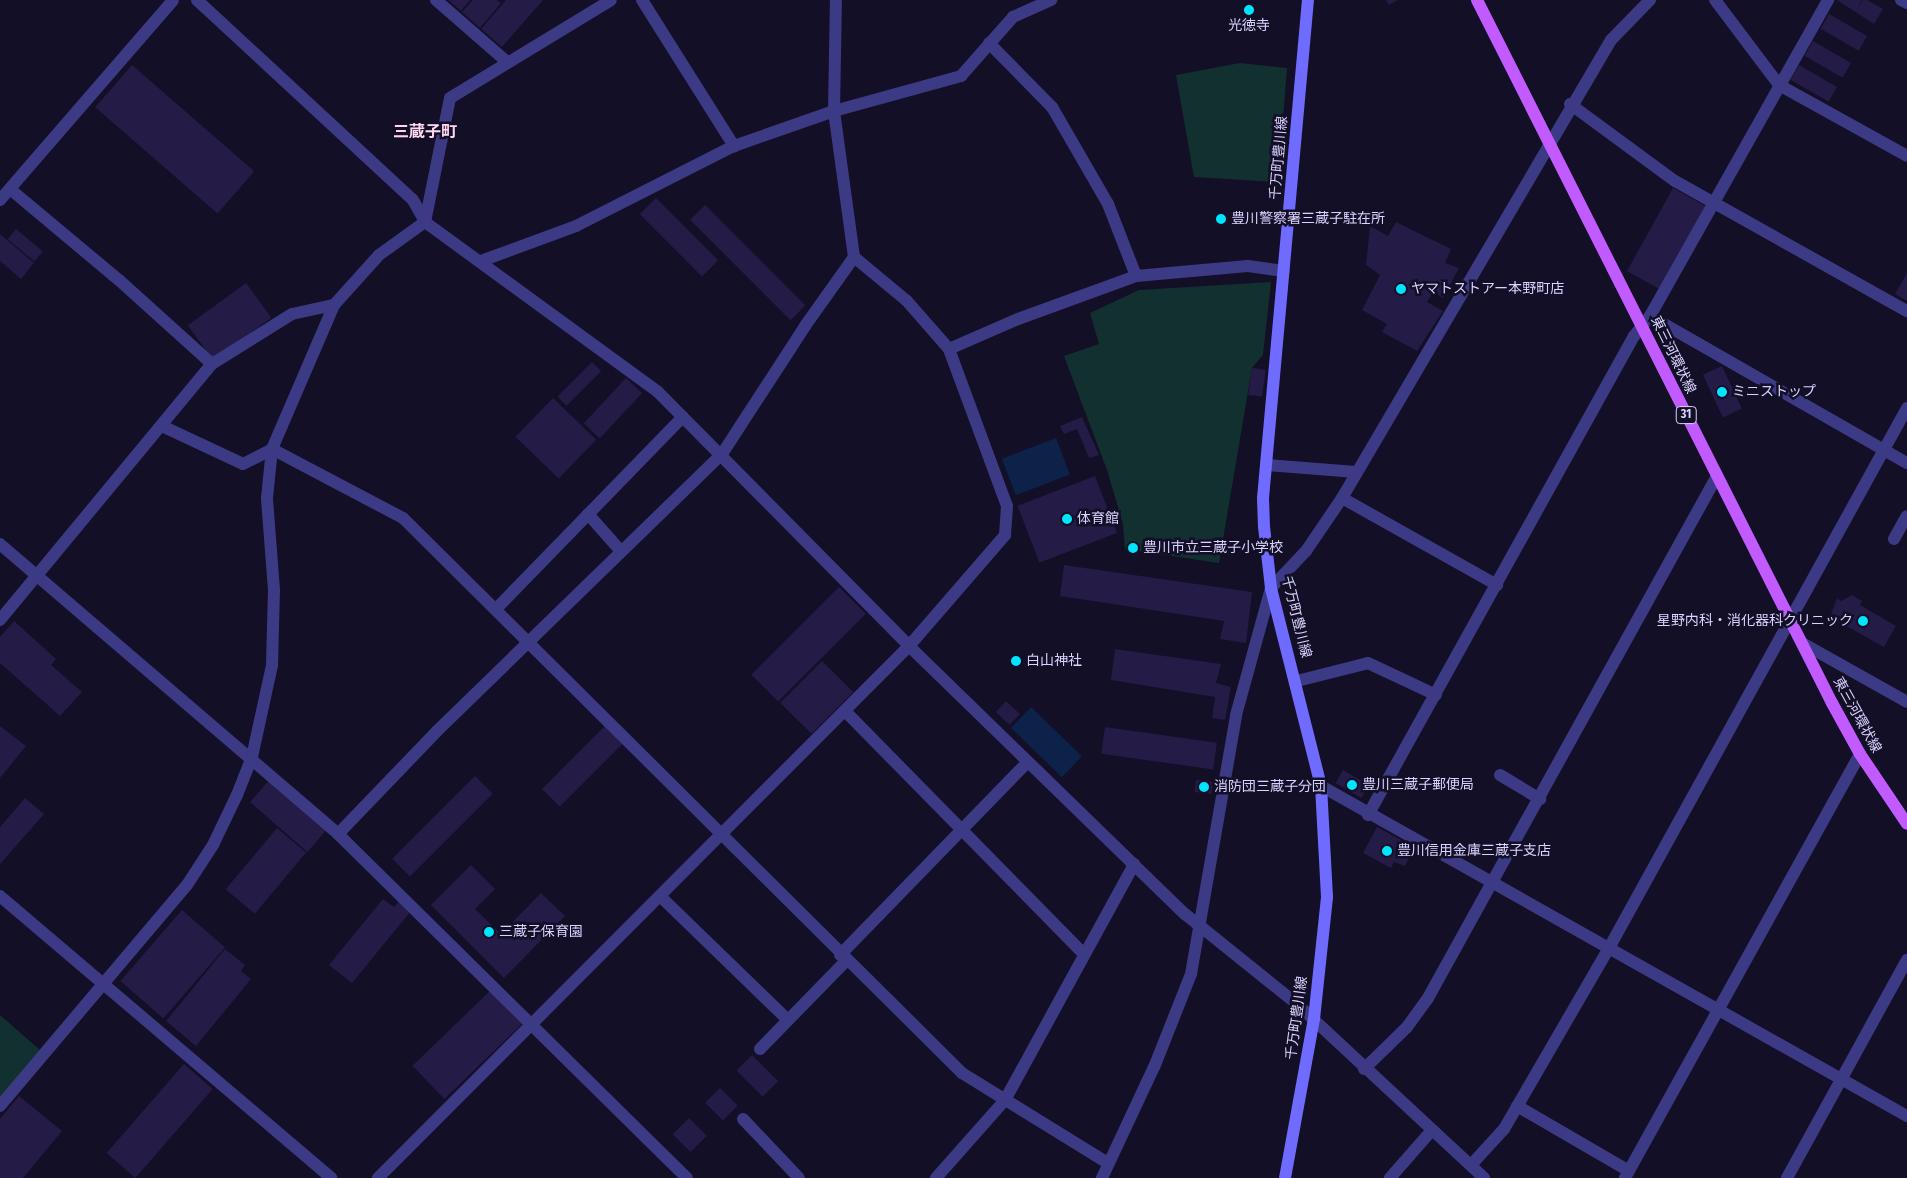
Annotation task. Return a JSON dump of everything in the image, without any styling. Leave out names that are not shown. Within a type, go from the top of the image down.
[{"type":"main road","name":"千万町豊川線","points":[[1285,1178],[1314,1019],[1327,897],[1321,786],[1297,681],[1271,588],[1264,527],[1266,465],[1308,0]]},
{"type":"main road","name":"東三河環状線","points":[[1477,0],[1788,618],[1860,754],[1907,824]]},
{"type":"street","points":[[0,200],[173,0]]},
{"type":"street","points":[[197,0],[413,200],[425,222],[481,261],[658,392],[722,454],[909,646],[1134,864],[1200,925],[1314,1019],[1364,1068],[1484,1178]]},
{"type":"street","points":[[436,0],[507,62]]},
{"type":"street","points":[[0,1106],[102,983],[187,885],[214,845],[252,757],[272,665],[274,590],[267,498],[272,449],[334,305],[379,255],[425,222],[450,98],[611,0]]},
{"type":"street","points":[[642,0],[734,146]]},
{"type":"street","points":[[378,1178],[432,1120],[661,897],[909,646],[1005,535],[1007,506],[949,349],[907,301],[854,257],[834,111],[836,0]]},
{"type":"street","points":[[481,261],[576,226],[734,146],[834,111],[961,76],[1014,17],[1051,0]]},
{"type":"street","points":[[1102,1178],[1155,1065],[1187,983],[1200,925],[1236,715],[1271,588],[1306,551],[1342,498],[1570,104],[1610,40],[1650,0]]},
{"type":"street","points":[[1715,0],[1780,85],[1907,156]]},
{"type":"street","points":[[1368,815],[1634,336],[1643,328],[1650,316],[1828,0]]},
{"type":"street","points":[[1902,0],[1907,3]]},
{"type":"street","points":[[989,43],[1052,107],[1108,204],[1136,276]]},
{"type":"street","points":[[1570,104],[1675,181],[1907,311]]},
{"type":"street","points":[[10,189],[119,280],[212,364]]},
{"type":"street","points":[[338,834],[528,641],[620,550],[722,454],[805,326],[854,257]]},
{"type":"street","points":[[949,349],[1018,319],[1136,276],[1248,266],[1284,271]]},
{"type":"street","points":[[0,620],[212,364],[292,314],[334,305]]},
{"type":"street","points":[[1650,316],[1907,463]]},
{"type":"street","points":[[1471,1165],[1504,1128],[1609,948],[1788,618],[1907,408]]},
{"type":"street","points":[[496,609],[683,416]]},
{"type":"street","points":[[162,426],[243,464],[272,449]]},
{"type":"street","points":[[272,449],[403,518],[528,641],[721,837],[962,1073],[1108,1163]]},
{"type":"street","points":[[1266,465],[1356,472]]},
{"type":"street","points":[[1364,1068],[1407,1027],[1428,998],[1540,799],[1717,476]]},
{"type":"street","points":[[1342,498],[1497,584]]},
{"type":"street","points":[[588,514],[620,550]]},
{"type":"street","points":[[1894,539],[1907,516]]},
{"type":"street","points":[[0,544],[252,757],[338,834],[687,1178]]},
{"type":"street","points":[[1802,643],[1907,702]]},
{"type":"street","points":[[1297,681],[1368,664],[1436,695]]},
{"type":"street","points":[[845,711],[1084,954]]},
{"type":"street","points":[[1517,1106],[1627,1174],[1860,754]]},
{"type":"street","points":[[760,1049],[961,829],[1028,762]]},
{"type":"street","points":[[1500,775],[1540,799]]},
{"type":"street","points":[[1321,786],[1368,815],[1493,883],[1907,1116]]},
{"type":"street","points":[[936,1178],[1005,1100],[1134,864]]},
{"type":"street","points":[[0,896],[331,1178]]},
{"type":"street","points":[[661,897],[787,1019]]},
{"type":"street","points":[[1787,1178],[1907,960]]},
{"type":"street","points":[[743,1119],[799,1178]]},
{"type":"street","points":[[1390,1178],[1432,1130]]},
{"type":"green space","points":[[1240,63],[1287,68],[1278,182],[1194,177],[1176,75]]},
{"type":"green space","points":[[1271,282],[1263,355],[1252,368],[1219,563],[1125,549],[1123,524],[1107,470],[1064,356],[1099,344],[1090,313],[1139,290]]},
{"type":"green space","points":[[0,1015],[40,1050],[0,1098]]},
{"type":"water","points":[[1056,438],[1070,474],[1016,495],[1002,459]]},
{"type":"water","points":[[1031,707],[1082,756],[1062,777],[1011,728]]},
{"type":"building","points":[[448,0],[470,0],[461,11]]},
{"type":"building","points":[[473,0],[497,0],[501,3],[480,28],[462,12]]},
{"type":"building","points":[[506,0],[543,0],[502,47],[481,29]]},
{"type":"building","points":[[1386,0],[1398,0],[1389,5]]},
{"type":"building","points":[[1837,0],[1862,0],[1857,10],[1863,0],[1867,0],[1883,9],[1874,24]]},
{"type":"building","points":[[1829,14],[1867,36],[1859,51],[1820,29]]},
{"type":"building","points":[[1813,41],[1851,63],[1843,78],[1804,56]]},
{"type":"building","points":[[132,65],[254,171],[218,214],[95,107]]},
{"type":"building","points":[[1799,65],[1837,87],[1829,102],[1790,80]]},
{"type":"building","points":[[1673,188],[1707,207],[1661,290],[1627,271]]},
{"type":"building","points":[[656,198],[718,260],[702,276],[640,214]]},
{"type":"building","points":[[705,205],[805,305],[791,320],[690,220]]},
{"type":"building","points":[[1396,222],[1451,249],[1445,263],[1459,268],[1443,298],[1433,292],[1427,302],[1443,311],[1417,351],[1382,332],[1387,324],[1362,310],[1380,275],[1366,265],[1370,226],[1388,236]]},
{"type":"building","points":[[16,229],[43,251],[34,261],[8,239]]},
{"type":"building","points":[[0,234],[34,263],[21,279],[0,261]]},
{"type":"building","points":[[1907,273],[1907,301],[1895,294]]},
{"type":"building","points":[[246,283],[271,318],[213,360],[188,325]]},
{"type":"building","points":[[592,362],[601,371],[567,406],[557,397]]},
{"type":"building","name":"ミニストップ","points":[[1722,366],[1742,409],[1723,417],[1703,375]]},
{"type":"building","points":[[1252,368],[1266,370],[1262,397],[1248,395]]},
{"type":"building","points":[[626,378],[642,393],[600,438],[584,423]]},
{"type":"building","points":[[553,398],[596,440],[559,479],[515,437]]},
{"type":"building","points":[[1082,417],[1099,455],[1089,458],[1077,429],[1064,434],[1060,426]]},
{"type":"building","name":"体育館","points":[[1095,476],[1117,533],[1039,563],[1018,506]]},
{"type":"building","points":[[1064,565],[1252,592],[1246,643],[1220,639],[1224,621],[1060,596]]},
{"type":"building","points":[[839,587],[866,614],[778,702],[751,675]]},
{"type":"building","name":"星野内科・消化器科クリニック","points":[[1852,595],[1862,601],[1860,605],[1896,626],[1884,647],[1830,617],[1837,598],[1841,601]]},
{"type":"building","points":[[14,621],[56,659],[51,665],[82,692],[60,716],[0,663],[0,637]]},
{"type":"building","points":[[1115,649],[1221,664],[1216,683],[1231,687],[1225,720],[1212,718],[1215,697],[1111,680]]},
{"type":"building","points":[[822,661],[853,692],[811,734],[780,703]]},
{"type":"building","points":[[1006,701],[1020,714],[1010,725],[996,712]]},
{"type":"building","points":[[0,726],[26,746],[0,778]]},
{"type":"building","points":[[605,726],[623,744],[560,807],[542,789]]},
{"type":"building","points":[[1105,727],[1217,743],[1213,769],[1101,754]]},
{"type":"building","points":[[1343,770],[1369,785],[1361,798],[1336,783]]},
{"type":"building","points":[[475,776],[493,794],[410,876],[392,859]]},
{"type":"building","points":[[271,778],[328,828],[307,852],[250,802]]},
{"type":"building","points":[[1196,780],[1213,782],[1211,794],[1195,792]]},
{"type":"building","points":[[25,798],[44,814],[0,864],[0,827]]},
{"type":"building","points":[[1377,827],[1414,847],[1405,866],[1394,862],[1391,868],[1363,853]]},
{"type":"building","points":[[277,828],[306,852],[255,914],[226,889]]},
{"type":"building","points":[[471,865],[495,889],[475,909],[501,934],[541,893],[565,916],[504,978],[431,905]]},
{"type":"building","points":[[383,899],[394,907],[399,901],[411,911],[352,983],[329,965]]},
{"type":"building","points":[[182,910],[225,947],[163,1018],[120,981]]},
{"type":"building","points":[[225,949],[245,965],[241,971],[251,979],[196,1046],[166,1021]]},
{"type":"building","points":[[493,988],[525,1021],[444,1099],[412,1066]]},
{"type":"building","points":[[752,1055],[778,1081],[763,1097],[736,1071]]},
{"type":"building","points":[[184,1064],[213,1089],[135,1178],[107,1153]]},
{"type":"building","points":[[720,1088],[738,1106],[723,1121],[705,1103]]},
{"type":"building","points":[[19,1096],[62,1131],[23,1178],[0,1178],[0,1119]]},
{"type":"building","points":[[689,1118],[707,1136],[690,1152],[673,1134]]},
{"type":"place","name":"光徳寺","points":[[1249,10]]},
{"type":"place","name":"豊川警察署三蔵子駐在所","points":[[1221,219]]},
{"type":"place","name":"ヤマトストアー本野町店","points":[[1401,289]]},
{"type":"place","name":"ミニストップ","points":[[1722,392]]},
{"type":"place","name":"体育館","points":[[1067,519]]},
{"type":"place","name":"豊川市立三蔵子小学校","points":[[1133,548]]},
{"type":"place","name":"星野内科・消化器科クリニック","points":[[1863,621]]},
{"type":"place","name":"白山神社","points":[[1016,661]]},
{"type":"place","name":"豊川三蔵子郵便局","points":[[1352,785]]},
{"type":"place","name":"消防団三蔵子分団","points":[[1204,787]]},
{"type":"place","name":"豊川信用金庫三蔵子支店","points":[[1387,851]]},
{"type":"place","name":"三蔵子保育園","points":[[489,932]]},
{"type":"district","name":"三蔵子町","points":[[425,132]]}]
